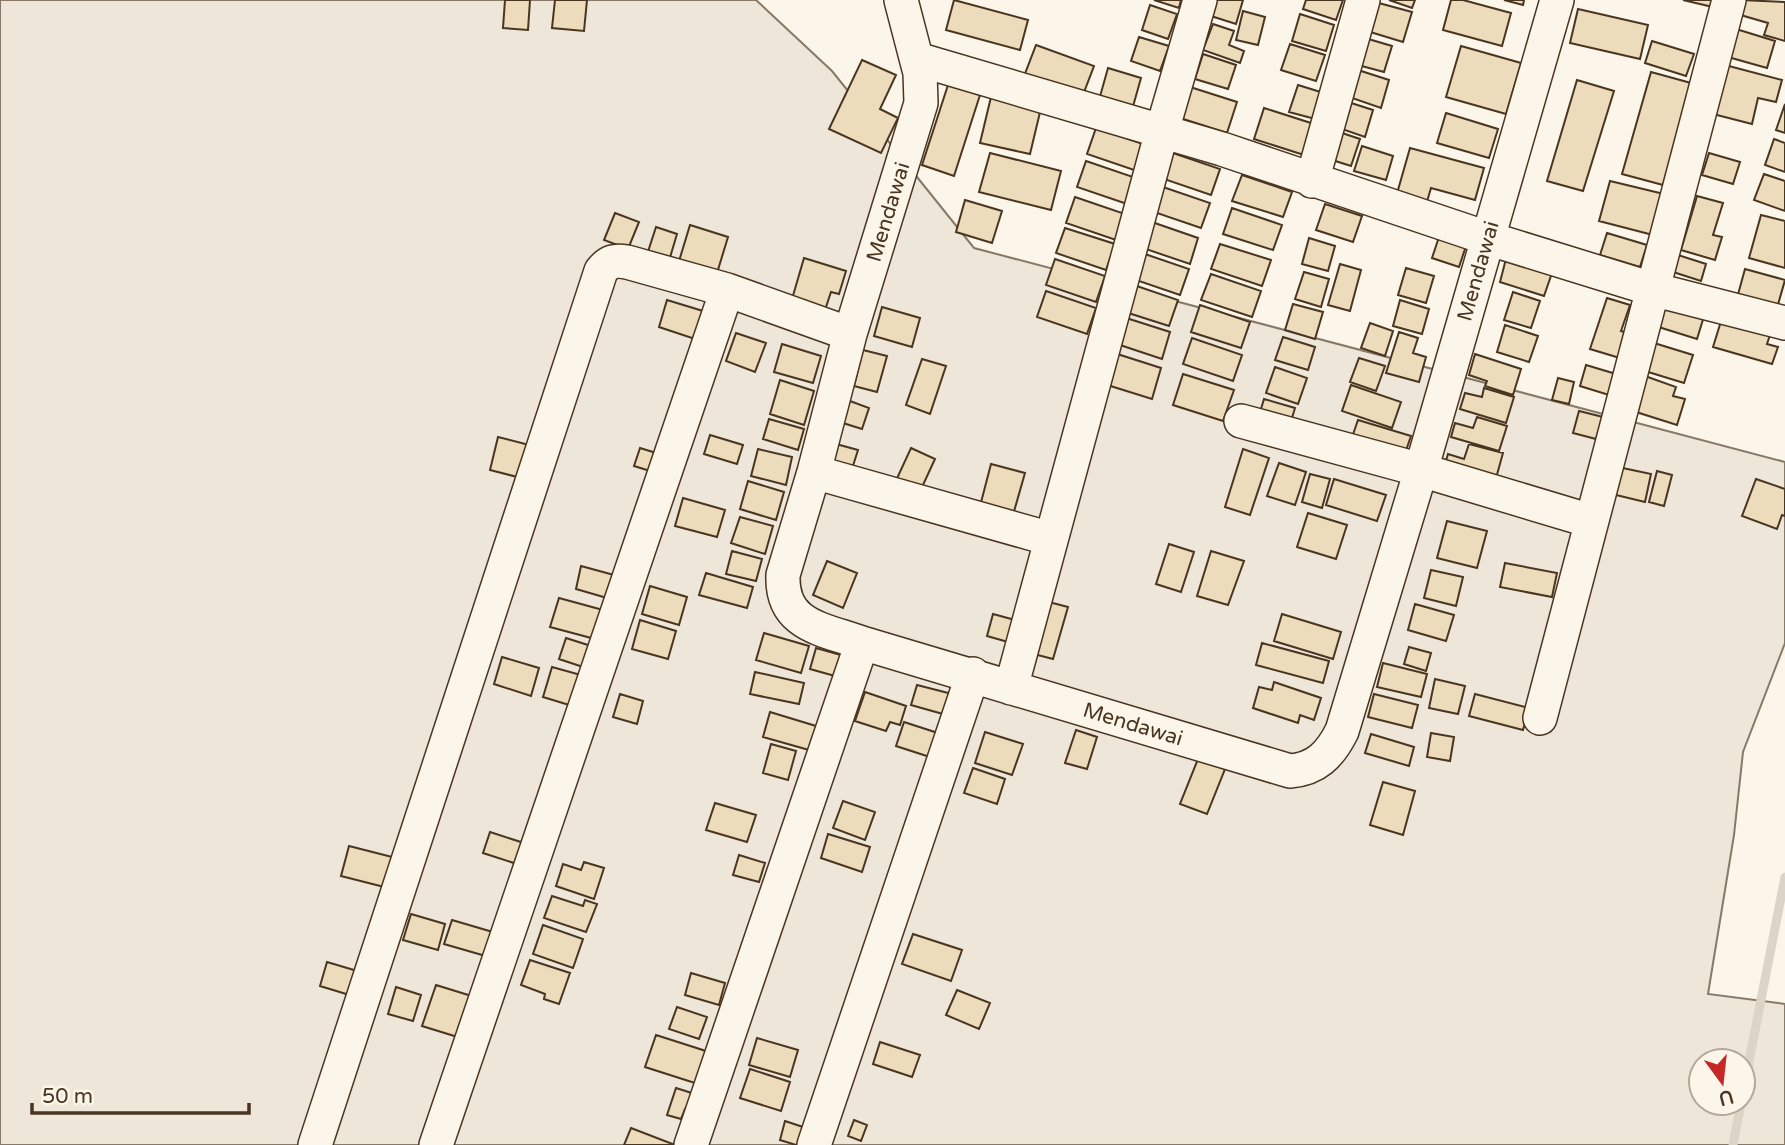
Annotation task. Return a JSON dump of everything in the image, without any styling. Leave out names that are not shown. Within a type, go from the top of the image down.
[{"type":"street","name":"Mendawai","points":[[901,0],[922,89],[919,116],[850,334],[814,472],[783,575],[786,602],[793,613],[806,623],[862,643],[973,674],[1011,688],[1290,771],[1315,765],[1328,755],[1342,732],[1557,0]]},
{"type":"street","points":[[1011,688],[1200,0]]},
{"type":"street","points":[[1312,181],[1363,0]]},
{"type":"street","points":[[1540,718],[1729,0]]},
{"type":"street","points":[[917,59],[1162,131],[1652,289],[1785,323]]},
{"type":"street","points":[[315,1145],[601,271],[607,263],[616,260],[727,290],[850,334]]},
{"type":"street","points":[[436,1145],[727,290]]},
{"type":"street","points":[[1241,421],[1421,470],[1591,521]]},
{"type":"street","points":[[814,472],[1051,539]]},
{"type":"street","points":[[691,1145],[862,643]]},
{"type":"street","points":[[814,1145],[973,674]]},
{"type":"shaded area","points":[[0,0],[756,0],[832,71],[974,248],[1785,462],[1785,643],[1743,752],[1734,835],[1708,994],[1785,1004],[1785,1145],[0,1145]]},
{"type":"building","points":[[505,0],[530,0],[528,30],[503,28]]},
{"type":"building","points":[[555,0],[587,0],[584,31],[552,28]]},
{"type":"building","points":[[954,0],[1028,20],[1020,50],[946,30]]},
{"type":"building","points":[[1154,0],[1181,0],[1179,8]]},
{"type":"building","points":[[1216,0],[1243,0],[1236,24],[1211,16]]},
{"type":"building","points":[[1306,0],[1343,0],[1336,20],[1303,9]]},
{"type":"building","points":[[1389,0],[1415,0],[1412,8]]},
{"type":"building","points":[[1451,0],[1463,0],[1511,13],[1502,46],[1443,30]]},
{"type":"building","points":[[1504,0],[1524,0],[1523,5]]},
{"type":"building","points":[[1683,0],[1720,0],[1717,8]]},
{"type":"building","points":[[1741,0],[1785,2],[1785,41],[1764,35],[1768,23],[1737,14]]},
{"type":"building","points":[[1375,2],[1412,12],[1403,42],[1367,31]]},
{"type":"building","points":[[1150,5],[1177,14],[1168,39],[1142,30]]},
{"type":"building","points":[[1578,9],[1648,25],[1640,59],[1570,43]]},
{"type":"building","points":[[1243,11],[1265,17],[1258,45],[1236,40]]},
{"type":"building","points":[[1300,14],[1334,25],[1326,51],[1292,41]]},
{"type":"building","points":[[1213,24],[1234,31],[1229,45],[1244,51],[1240,63],[1203,50]]},
{"type":"building","points":[[1736,29],[1775,41],[1767,68],[1728,57]]},
{"type":"building","points":[[1139,37],[1169,46],[1160,71],[1131,61]]},
{"type":"building","points":[[1365,38],[1392,46],[1384,72],[1358,65]]},
{"type":"building","points":[[1652,41],[1694,54],[1686,76],[1645,63]]},
{"type":"building","points":[[1290,44],[1325,55],[1316,81],[1281,70]]},
{"type":"building","points":[[1036,45],[1094,66],[1081,100],[1023,79]]},
{"type":"building","points":[[1461,46],[1521,63],[1506,114],[1446,97]]},
{"type":"building","points":[[1203,54],[1236,65],[1228,89],[1195,79]]},
{"type":"building","points":[[862,60],[896,75],[880,109],[898,118],[881,153],[829,129]]},
{"type":"building","points":[[1725,65],[1782,80],[1776,102],[1758,98],[1752,124],[1713,114]]},
{"type":"building","points":[[1108,68],[1141,78],[1132,110],[1099,100]]},
{"type":"building","points":[[1358,70],[1389,80],[1381,108],[1349,97]]},
{"type":"building","points":[[1651,72],[1691,83],[1663,185],[1622,174]]},
{"type":"building","points":[[1577,80],[1614,91],[1583,191],[1547,181]]},
{"type":"building","points":[[948,85],[980,95],[954,176],[922,165]]},
{"type":"building","points":[[1298,85],[1327,94],[1319,120],[1289,112]]},
{"type":"building","points":[[1187,86],[1237,102],[1227,133],[1177,117]]},
{"type":"building","points":[[991,97],[1041,108],[1030,154],[980,143]]},
{"type":"building","points":[[1348,102],[1373,110],[1365,137],[1339,128]]},
{"type":"building","points":[[1785,104],[1785,133],[1776,130]]},
{"type":"building","points":[[1264,108],[1314,124],[1304,155],[1254,139]]},
{"type":"building","points":[[1446,113],[1498,129],[1489,158],[1437,143]]},
{"type":"building","points":[[1096,128],[1146,145],[1137,171],[1087,154]]},
{"type":"building","points":[[1339,132],[1360,139],[1351,166],[1329,159]]},
{"type":"building","points":[[1774,139],[1785,143],[1785,172],[1765,165]]},
{"type":"building","points":[[1362,146],[1393,156],[1386,180],[1354,171]]},
{"type":"building","points":[[1410,148],[1484,168],[1475,200],[1431,188],[1426,205],[1396,197]]},
{"type":"building","points":[[1170,152],[1220,169],[1211,195],[1161,178]]},
{"type":"building","points":[[990,153],[1061,171],[1051,210],[979,192]]},
{"type":"building","points":[[1709,153],[1740,162],[1733,184],[1702,175]]},
{"type":"building","points":[[1086,161],[1136,178],[1127,204],[1077,187]]},
{"type":"building","points":[[1764,174],[1785,181],[1785,211],[1754,200]]},
{"type":"building","points":[[1242,175],[1292,192],[1283,217],[1232,201]]},
{"type":"building","points":[[1610,181],[1664,194],[1653,235],[1599,221]]},
{"type":"building","points":[[1160,186],[1210,203],[1201,228],[1151,211]]},
{"type":"building","points":[[1697,196],[1723,203],[1713,235],[1722,237],[1715,260],[1681,250]]},
{"type":"building","points":[[1075,197],[1125,214],[1116,240],[1066,223]]},
{"type":"building","points":[[965,200],[1002,211],[992,243],[956,232]]},
{"type":"building","points":[[1325,204],[1362,216],[1353,242],[1316,230]]},
{"type":"building","points":[[1232,208],[1282,225],[1273,250],[1223,234]]},
{"type":"building","points":[[615,213],[639,222],[628,249],[604,240]]},
{"type":"building","points":[[1761,215],[1785,221],[1785,268],[1749,258]]},
{"type":"building","points":[[1149,221],[1198,238],[1190,264],[1140,247]]},
{"type":"building","points":[[690,225],[728,237],[714,283],[676,271]]},
{"type":"building","points":[[656,227],[677,234],[666,271],[644,264]]},
{"type":"building","points":[[1065,228],[1115,244],[1106,270],[1056,253]]},
{"type":"building","points":[[1607,233],[1647,245],[1640,267],[1600,255]]},
{"type":"building","points":[[1440,234],[1467,243],[1459,267],[1432,258]]},
{"type":"building","points":[[1309,238],[1335,246],[1328,271],[1302,264]]},
{"type":"building","points":[[1220,244],[1271,260],[1262,286],[1211,269]]},
{"type":"building","points":[[1139,252],[1189,269],[1180,295],[1130,278]]},
{"type":"building","points":[[1675,254],[1706,264],[1701,281],[1670,271]]},
{"type":"building","points":[[1507,255],[1553,270],[1544,296],[1500,282]]},
{"type":"building","points":[[804,258],[846,271],[839,294],[831,292],[823,316],[790,306]]},
{"type":"building","points":[[1055,259],[1105,276],[1096,302],[1046,285]]},
{"type":"building","points":[[1340,264],[1361,270],[1350,311],[1328,305]]},
{"type":"building","points":[[1406,268],[1434,276],[1426,303],[1398,295]]},
{"type":"building","points":[[1745,269],[1785,280],[1777,308],[1737,298]]},
{"type":"building","points":[[1304,272],[1329,279],[1321,307],[1295,299]]},
{"type":"building","points":[[1211,274],[1261,291],[1252,317],[1201,300]]},
{"type":"building","points":[[1128,283],[1178,300],[1169,326],[1119,310]]},
{"type":"building","points":[[1046,291],[1096,308],[1087,334],[1037,317]]},
{"type":"building","points":[[1513,292],[1540,301],[1531,328],[1504,320]]},
{"type":"building","points":[[1607,298],[1630,305],[1621,331],[1631,334],[1623,359],[1590,349]]},
{"type":"building","points":[[1658,298],[1705,313],[1697,339],[1649,324]]},
{"type":"building","points":[[667,300],[703,311],[695,339],[659,327]]},
{"type":"building","points":[[1400,300],[1429,309],[1422,334],[1393,326]]},
{"type":"building","points":[[1293,304],[1323,312],[1315,339],[1285,330]]},
{"type":"building","points":[[1200,305],[1250,322],[1241,348],[1191,332]]},
{"type":"building","points":[[882,307],[920,318],[912,347],[874,336]]},
{"type":"building","points":[[1120,316],[1170,332],[1162,359],[1111,342]]},
{"type":"building","points":[[1722,318],[1771,332],[1767,344],[1778,347],[1772,364],[1713,347]]},
{"type":"building","points":[[1370,323],[1393,331],[1385,356],[1361,348]]},
{"type":"building","points":[[1505,325],[1538,336],[1529,362],[1497,352]]},
{"type":"building","points":[[1399,332],[1418,338],[1413,353],[1426,357],[1419,382],[1386,373]]},
{"type":"building","points":[[736,333],[766,343],[755,372],[726,361]]},
{"type":"building","points":[[1283,337],[1315,347],[1308,370],[1275,360]]},
{"type":"building","points":[[1192,338],[1242,355],[1233,381],[1183,364]]},
{"type":"building","points":[[1654,343],[1693,355],[1684,383],[1645,371]]},
{"type":"building","points":[[782,344],[821,356],[813,383],[774,372]]},
{"type":"building","points":[[863,350],[887,356],[877,392],[854,386]]},
{"type":"building","points":[[1111,352],[1161,368],[1152,399],[1101,383]]},
{"type":"building","points":[[1475,354],[1521,369],[1513,395],[1485,386],[1487,381],[1469,375]]},
{"type":"building","points":[[1359,358],[1385,366],[1376,391],[1350,382]]},
{"type":"building","points":[[922,359],[946,366],[930,414],[906,405]]},
{"type":"building","points":[[1586,365],[1616,374],[1609,395],[1580,386]]},
{"type":"building","points":[[1275,367],[1307,378],[1298,404],[1266,393]]},
{"type":"building","points":[[1183,374],[1234,390],[1223,421],[1173,405]]},
{"type":"building","points":[[1645,376],[1676,387],[1673,396],[1685,399],[1677,425],[1633,411]]},
{"type":"building","points":[[1558,378],[1574,382],[1569,404],[1552,400]]},
{"type":"building","points":[[780,380],[814,391],[804,425],[770,414]]},
{"type":"building","points":[[1351,385],[1401,402],[1392,428],[1342,411]]},
{"type":"building","points":[[1484,388],[1514,397],[1506,423],[1460,409],[1465,393],[1482,397]]},
{"type":"building","points":[[1264,399],[1295,408],[1289,428],[1258,419]]},
{"type":"building","points":[[850,401],[869,408],[862,429],[843,423]]},
{"type":"building","points":[[1579,411],[1603,417],[1596,439],[1573,433]]},
{"type":"building","points":[[1477,417],[1507,426],[1499,451],[1451,437],[1455,423],[1473,428]]},
{"type":"building","points":[[769,419],[804,429],[798,450],[763,439]]},
{"type":"building","points":[[1358,420],[1411,436],[1402,462],[1349,446]]},
{"type":"building","points":[[710,435],[743,445],[737,464],[704,454]]},
{"type":"building","points":[[498,437],[533,446],[525,479],[490,470]]},
{"type":"building","points":[[836,444],[858,450],[851,472],[830,466]]},
{"type":"building","points":[[1469,444],[1503,453],[1493,489],[1442,474],[1448,454],[1464,459]]},
{"type":"building","points":[[640,448],[666,456],[660,474],[634,466]]},
{"type":"building","points":[[911,448],[935,459],[917,498],[893,487]]},
{"type":"building","points":[[758,449],[792,457],[786,485],[751,476]]},
{"type":"building","points":[[1243,449],[1269,458],[1250,515],[1225,507]]},
{"type":"building","points":[[1279,463],[1306,472],[1295,505],[1267,496]]},
{"type":"building","points":[[991,464],[1025,473],[1011,522],[978,514]]},
{"type":"building","points":[[1618,467],[1651,474],[1645,502],[1612,494]]},
{"type":"building","points":[[1657,471],[1672,475],[1664,506],[1649,502]]},
{"type":"building","points":[[1310,474],[1330,479],[1322,508],[1302,502]]},
{"type":"building","points":[[1334,479],[1386,495],[1377,521],[1326,505]]},
{"type":"building","points":[[1756,479],[1785,489],[1785,516],[1782,515],[1777,529],[1742,516]]},
{"type":"building","points":[[748,481],[784,492],[776,520],[740,509]]},
{"type":"building","points":[[683,498],[725,510],[717,537],[675,526]]},
{"type":"building","points":[[1308,513],[1347,525],[1336,559],[1297,547]]},
{"type":"building","points":[[740,517],[773,526],[765,554],[731,543]]},
{"type":"building","points":[[1447,521],[1487,531],[1477,568],[1437,558]]},
{"type":"building","points":[[1169,544],[1194,552],[1181,592],[1156,584]]},
{"type":"building","points":[[732,551],[762,559],[756,581],[726,574]]},
{"type":"building","points":[[1211,551],[1244,561],[1228,605],[1197,596]]},
{"type":"building","points":[[827,561],[857,573],[843,608],[813,595]]},
{"type":"building","points":[[1505,563],[1557,573],[1552,597],[1500,587]]},
{"type":"building","points":[[581,566],[614,575],[607,598],[576,589]]},
{"type":"building","points":[[1431,570],[1463,577],[1456,606],[1424,598]]},
{"type":"building","points":[[706,573],[753,587],[747,608],[699,595]]},
{"type":"building","points":[[650,586],[687,597],[679,625],[642,614]]},
{"type":"building","points":[[559,598],[603,610],[595,639],[550,627]]},
{"type":"building","points":[[1045,601],[1068,607],[1053,659],[1030,653]]},
{"type":"building","points":[[1415,604],[1454,615],[1446,641],[1408,630]]},
{"type":"building","points":[[993,614],[1015,620],[1008,642],[987,636]]},
{"type":"building","points":[[1282,614],[1341,632],[1333,659],[1274,641]]},
{"type":"building","points":[[640,620],[676,631],[668,659],[632,649]]},
{"type":"building","points":[[764,633],[809,646],[801,673],[756,660]]},
{"type":"building","points":[[566,638],[591,646],[583,667],[559,659]]},
{"type":"building","points":[[1262,643],[1329,661],[1323,683],[1256,665]]},
{"type":"building","points":[[1409,647],[1431,653],[1426,671],[1404,664]]},
{"type":"building","points":[[816,648],[848,657],[842,678],[810,669]]},
{"type":"building","points":[[502,657],[539,668],[531,696],[494,684]]},
{"type":"building","points":[[1383,663],[1427,674],[1421,697],[1377,687]]},
{"type":"building","points":[[552,667],[588,677],[579,708],[543,697]]},
{"type":"building","points":[[755,672],[804,683],[799,704],[750,694]]},
{"type":"building","points":[[1435,679],[1465,686],[1458,714],[1429,708]]},
{"type":"building","points":[[1274,682],[1321,698],[1314,720],[1300,715],[1298,723],[1253,708],[1259,687],[1272,690]]},
{"type":"building","points":[[917,685],[956,695],[950,716],[911,705]]},
{"type":"building","points":[[865,692],[906,706],[900,725],[890,722],[886,731],[855,721]]},
{"type":"building","points":[[620,694],[643,701],[637,724],[613,717]]},
{"type":"building","points":[[1374,694],[1418,705],[1412,728],[1368,717]]},
{"type":"building","points":[[1475,694],[1529,708],[1523,730],[1469,716]]},
{"type":"building","points":[[770,712],[816,726],[809,750],[763,737]]},
{"type":"building","points":[[904,722],[947,736],[939,760],[896,746]]},
{"type":"building","points":[[1076,730],[1097,737],[1087,769],[1065,763]]},
{"type":"building","points":[[985,732],[1023,744],[1012,775],[975,763]]},
{"type":"building","points":[[1431,733],[1454,737],[1450,761],[1427,757]]},
{"type":"building","points":[[1371,734],[1414,747],[1409,766],[1365,753]]},
{"type":"building","points":[[771,744],[796,751],[788,780],[763,773]]},
{"type":"building","points":[[1198,759],[1225,769],[1207,814],[1180,804]]},
{"type":"building","points":[[973,768],[1005,779],[997,804],[964,793]]},
{"type":"building","points":[[1383,782],[1415,791],[1403,835],[1370,825]]},
{"type":"building","points":[[843,801],[875,812],[865,840],[833,828]]},
{"type":"building","points":[[715,803],[756,815],[747,842],[706,830]]},
{"type":"building","points":[[490,832],[527,844],[520,865],[483,853]]},
{"type":"building","points":[[828,834],[870,847],[862,872],[821,858]]},
{"type":"building","points":[[349,846],[400,859],[392,889],[341,876]]},
{"type":"building","points":[[739,855],[765,863],[759,882],[733,875]]},
{"type":"building","points":[[584,862],[604,868],[594,899],[556,886],[563,864],[581,870]]},
{"type":"building","points":[[552,896],[583,906],[585,900],[597,904],[586,932],[544,918]]},
{"type":"building","points":[[411,914],[445,924],[438,950],[403,940]]},
{"type":"building","points":[[452,920],[503,935],[496,959],[444,944]]},
{"type":"building","points":[[543,925],[583,939],[573,968],[533,954]]},
{"type":"building","points":[[913,934],[962,950],[951,981],[902,964]]},
{"type":"building","points":[[530,960],[570,973],[559,1004],[544,999],[545,994],[521,985]]},
{"type":"building","points":[[327,962],[364,973],[356,997],[320,986]]},
{"type":"building","points":[[691,973],[725,983],[719,1005],[685,995]]},
{"type":"building","points":[[436,985],[478,998],[464,1039],[422,1026]]},
{"type":"building","points":[[396,987],[421,995],[413,1021],[388,1014]]},
{"type":"building","points":[[957,990],[990,1003],[979,1029],[946,1015]]},
{"type":"building","points":[[677,1007],[707,1017],[699,1039],[669,1029]]},
{"type":"building","points":[[656,1035],[709,1052],[698,1084],[645,1067]]},
{"type":"building","points":[[757,1038],[798,1050],[790,1077],[749,1065]]},
{"type":"building","points":[[880,1042],[920,1055],[912,1077],[873,1064]]},
{"type":"building","points":[[750,1069],[790,1082],[781,1111],[740,1098]]},
{"type":"building","points":[[676,1088],[698,1095],[693,1112],[685,1109],[681,1119],[667,1115]]},
{"type":"building","points":[[854,1120],[867,1125],[861,1141],[848,1136]]},
{"type":"building","points":[[785,1121],[812,1130],[807,1145],[780,1140]]},
{"type":"building","points":[[631,1128],[675,1145],[624,1145]]},
{"type":"waterway","points":[[1752,1047],[1785,877]]},
{"type":"waterway","points":[[1733,1145],[1738,1117]]}]
